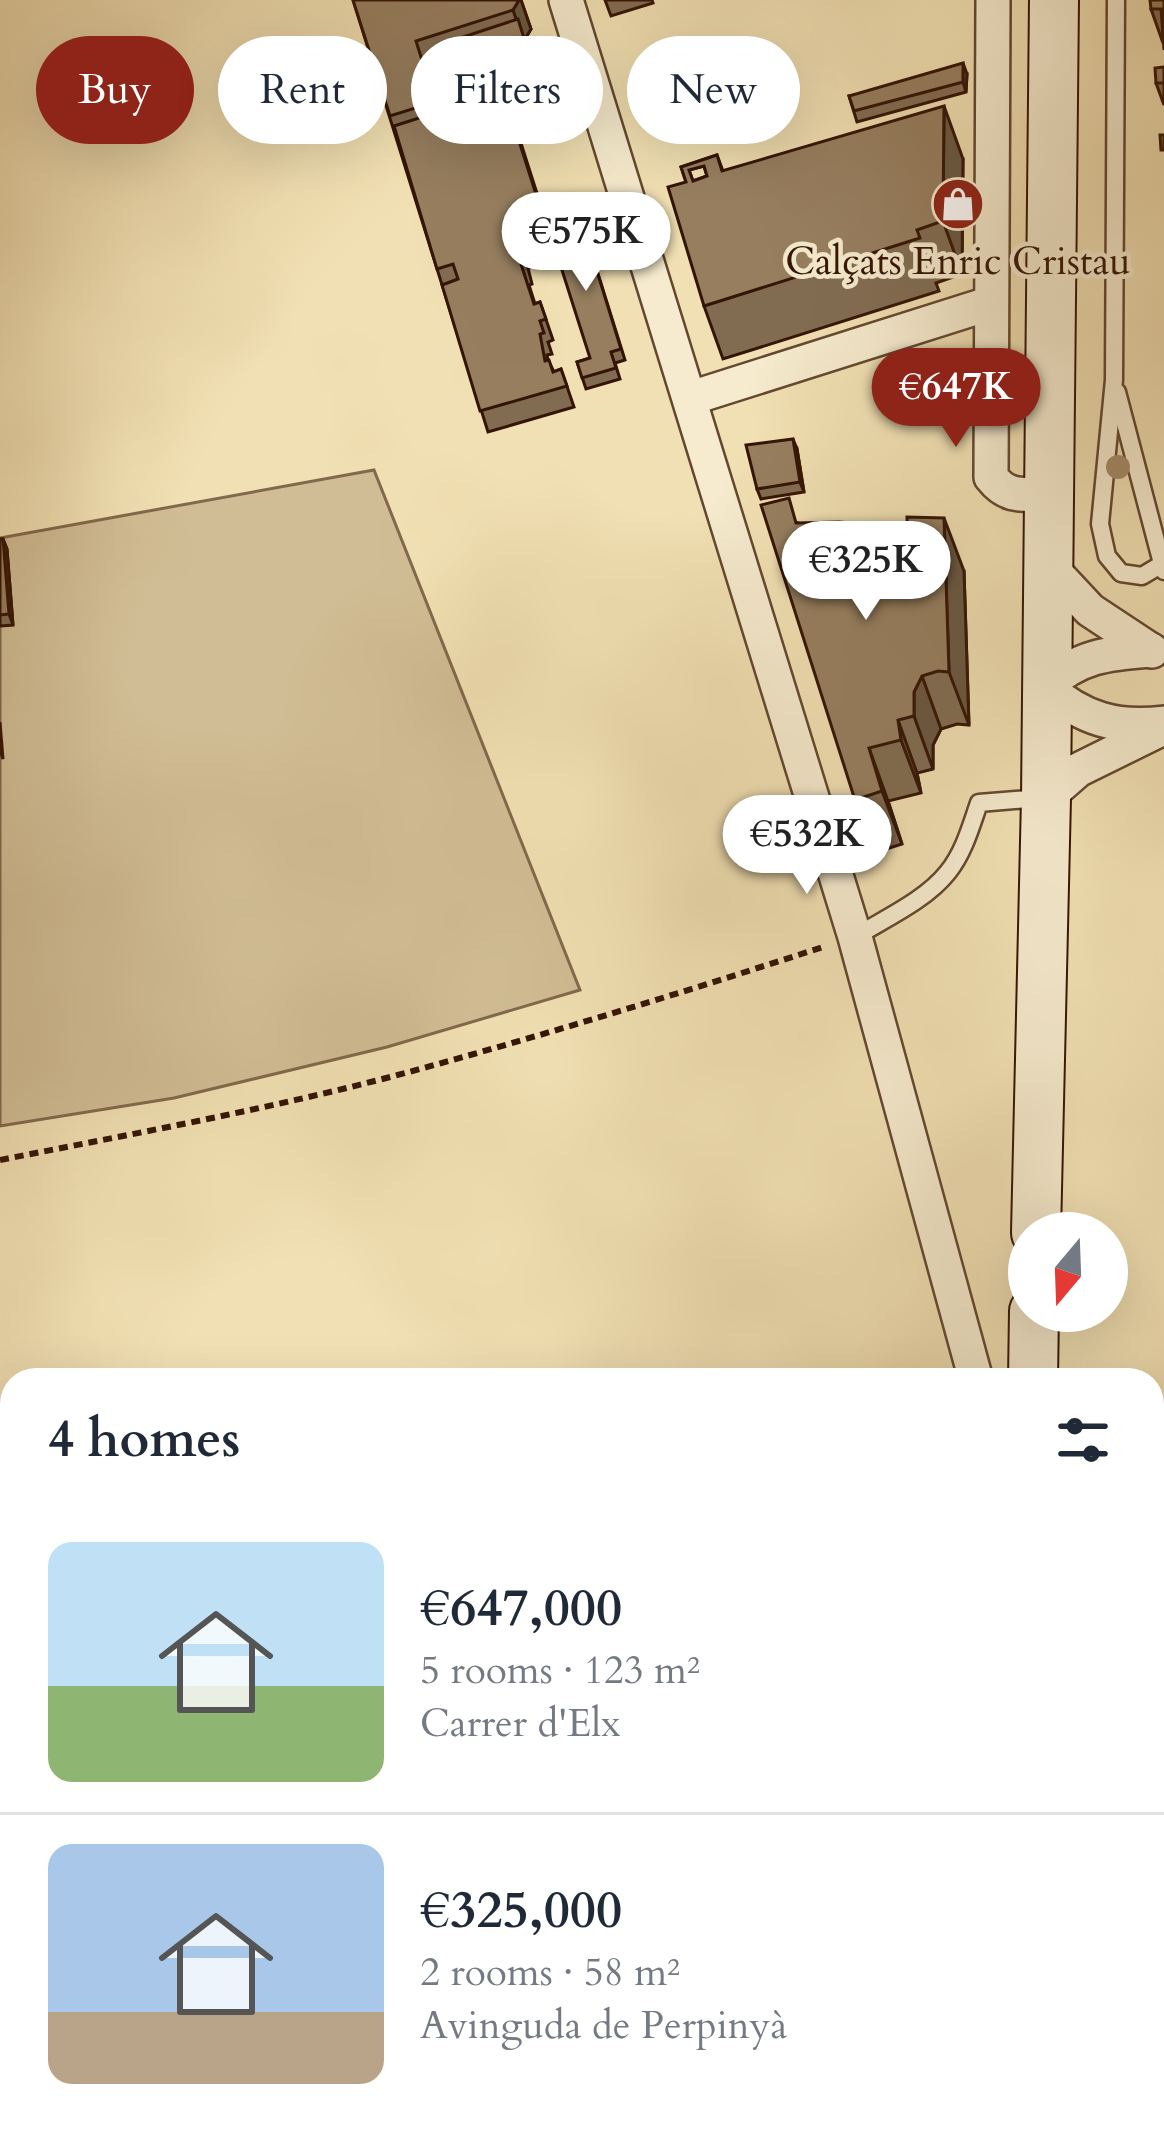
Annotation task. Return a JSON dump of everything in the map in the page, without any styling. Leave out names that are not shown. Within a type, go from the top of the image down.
[{"type":"main road","points":[[1036,1212],[1054,0]]},
{"type":"main road","points":[[1033,1368],[1034,1332]]},
{"type":"street","points":[[566,0],[856,937],[973,1368]]},
{"type":"street","points":[[993,0],[991,477],[1011,494],[1048,494]]},
{"type":"street","points":[[691,398],[991,303]]},
{"type":"street","points":[[1048,566],[1090,610],[1157,654]]},
{"type":"street","points":[[1157,654],[1096,657],[1061,672],[1046,687],[1078,709],[1118,725],[1164,725]]},
{"type":"street","points":[[1046,797],[1078,770],[1164,725]]},
{"type":"lane","points":[[1114,380],[1163,568],[1142,576],[1121,572],[1107,556],[1100,524],[1114,380],[1116,0]]},
{"type":"lane","points":[[856,937],[917,899],[948,873],[968,838],[979,802],[1046,797]]},
{"type":"path","points":[[0,1160],[390,1077],[607,1016],[856,937]]},
{"type":"shaded area","points":[[374,470],[580,990],[387,1047],[174,1098],[0,1126],[0,538]]},
{"type":"building","points":[[353,0],[519,0],[513,10],[432,36],[411,36],[411,109],[390,116],[387,36],[364,36]]},
{"type":"building","points":[[1150,0],[1164,0],[1164,50],[1161,9],[1151,9]]},
{"type":"building","points":[[518,19],[523,36],[466,36]]},
{"type":"building","points":[[963,63],[963,82],[854,111],[849,96]]},
{"type":"building","points":[[1164,67],[1164,83],[1156,83],[1155,68]]},
{"type":"building","points":[[944,106],[943,221],[917,230],[920,238],[704,306],[668,187],[686,182],[681,167],[717,155],[722,171]],"holes":[[[704,166],[707,176],[693,181],[689,170]]]},
{"type":"building","points":[[411,121],[411,144],[520,144],[542,213],[520,220],[528,245],[520,247],[525,263],[521,264],[534,304],[540,302],[546,319],[540,321],[545,361],[549,360],[553,372],[561,369],[567,386],[480,411],[442,285],[458,279],[453,264],[437,269],[394,126]]},
{"type":"building","points":[[579,213],[621,349],[611,352],[616,368],[582,378],[577,362],[590,358],[547,223]]},
{"type":"building","points":[[793,439],[800,482],[757,489],[746,445]]},
{"type":"building","points":[[789,498],[796,523],[887,526],[888,550],[908,551],[907,517],[944,518],[949,672],[922,676],[914,692],[914,716],[898,720],[901,740],[869,748],[882,791],[855,800],[761,505]]},
{"type":"building","points":[[0,539],[9,614],[0,615]]},
{"type":"place","name":"Calçats Enric Cristau","points":[[958,204]]}]
